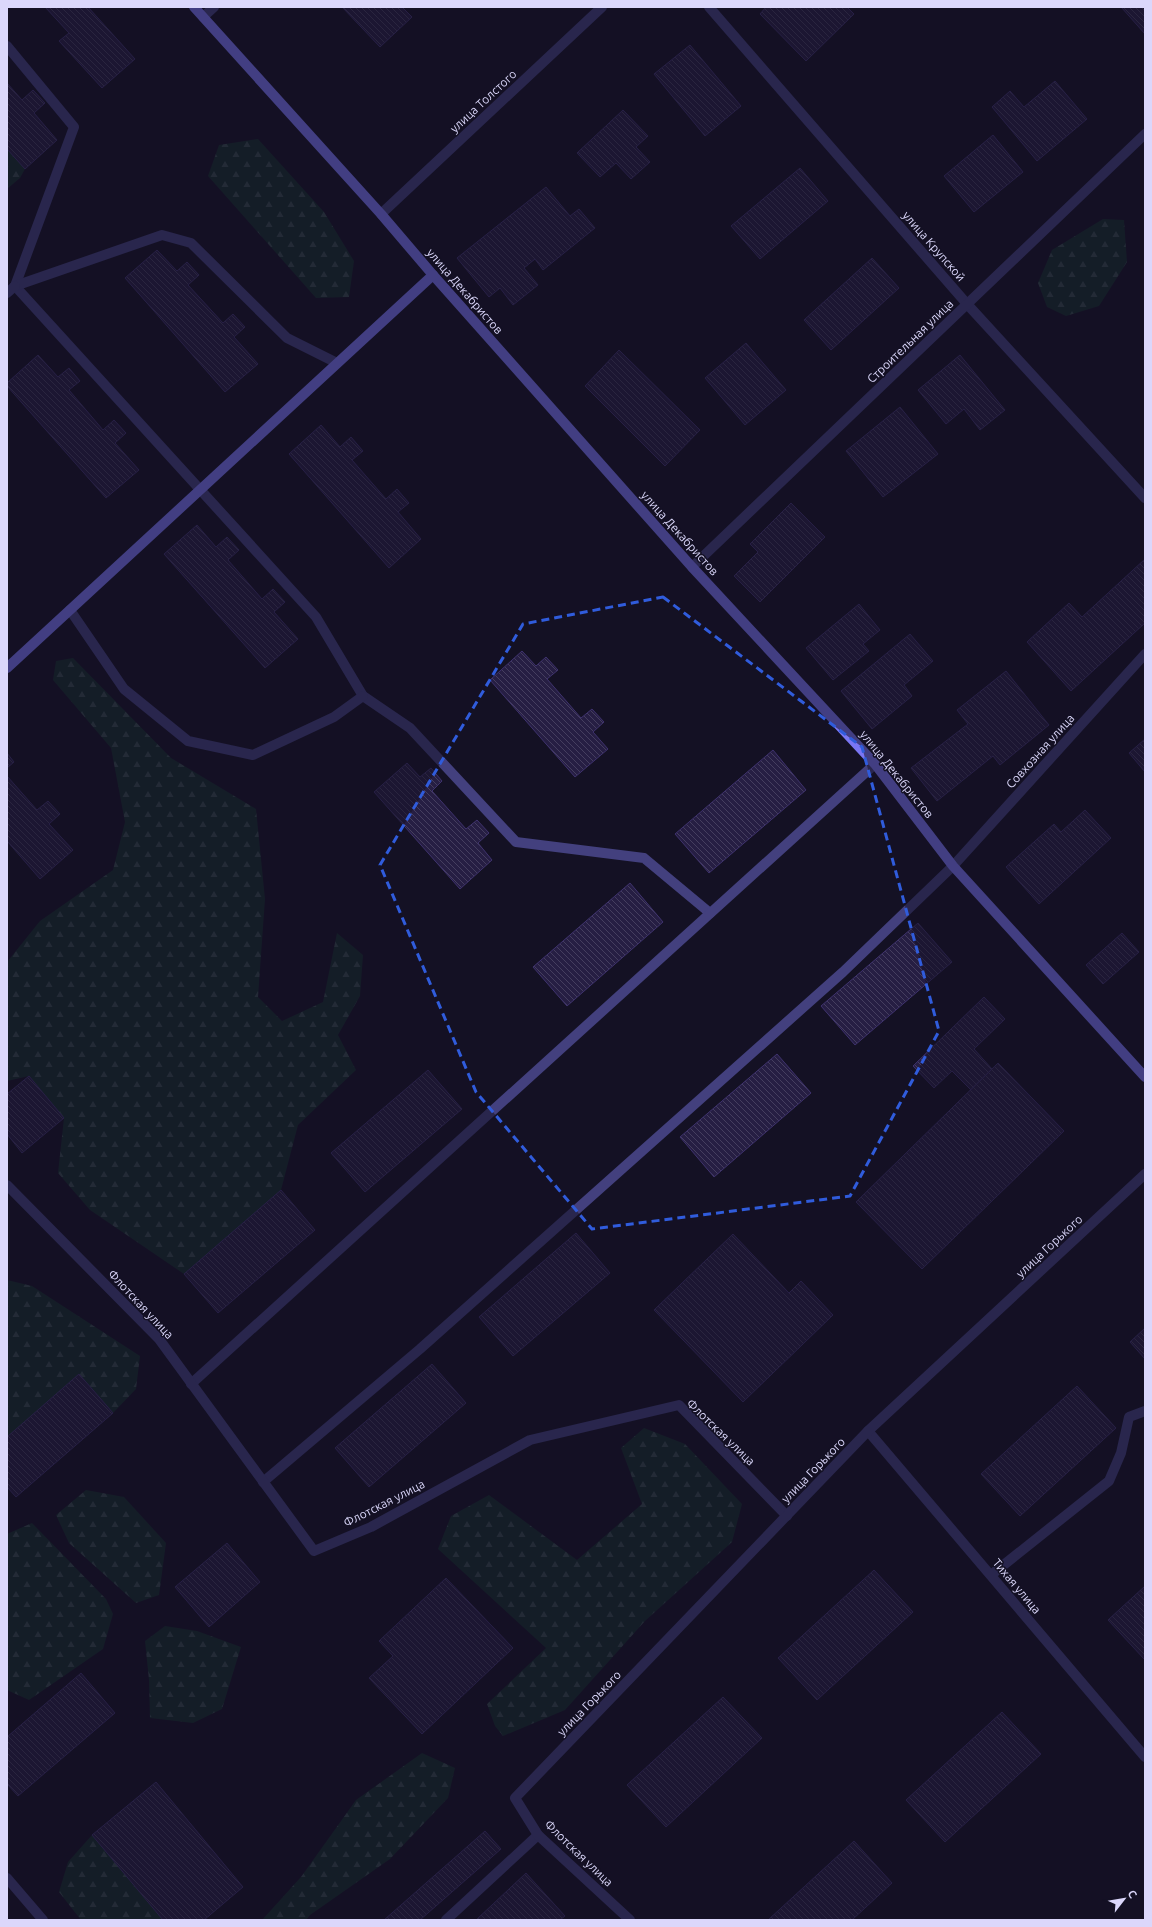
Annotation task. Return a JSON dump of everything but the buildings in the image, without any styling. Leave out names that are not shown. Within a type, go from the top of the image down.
[{"type":"street","name":"улица Декабристов","points":[[194,7],[381,214],[433,275],[692,567],[875,764],[953,866],[1145,1077]]},
{"type":"street","points":[[203,17],[214,7]]},
{"type":"street","name":"улица Толстого","points":[[381,214],[602,7]]},
{"type":"street","name":"улица Крупской","points":[[709,7],[967,304],[1145,498]]},
{"type":"street","points":[[7,46],[74,127],[11,290]]},
{"type":"street","name":"Строительная улица","points":[[692,567],[1145,134]]},
{"type":"street","points":[[11,290],[162,235],[191,243],[287,338],[337,363]]},
{"type":"street","points":[[7,668],[433,275]]},
{"type":"street","points":[[11,290],[200,489],[316,617],[363,696],[410,728],[516,842],[644,858],[710,913]]},
{"type":"street","points":[[70,610],[124,689],[188,741],[253,755],[334,717],[363,696]]},
{"type":"street","name":"Совхозная улица","points":[[263,1482],[420,1349],[837,978],[953,866],[1145,654]]},
{"type":"street","points":[[192,1384],[875,764]]},
{"type":"street","name":"улица Горького","points":[[515,1798],[868,1431],[1145,1174]]},
{"type":"street","name":"Флотская улица","points":[[7,1185],[159,1340],[314,1551],[371,1527],[530,1440],[679,1405],[787,1516]]},
{"type":"street","points":[[991,1575],[1109,1481],[1121,1453],[1129,1417],[1145,1411]]},
{"type":"street","name":"Тихая улица","points":[[868,1431],[1145,1757]]},
{"type":"street","name":"Флотская улица","points":[[515,1798],[538,1835],[630,1920]]},
{"type":"street","points":[[446,1920],[538,1835]]},
{"type":"street","points":[[7,1878],[43,1920]]},
{"type":"highlighted area","points":[[663,597],[862,747],[939,1031],[850,1196],[592,1229],[476,1092],[380,865],[523,624]]},
{"type":"green space","points":[[258,139],[324,212],[354,261],[349,297],[316,298],[208,176],[219,145]]},
{"type":"green space","points":[[7,149],[25,169],[20,178],[7,189]]},
{"type":"green space","points":[[1103,219],[1124,220],[1127,262],[1099,306],[1066,316],[1047,307],[1038,283],[1052,250]]},
{"type":"green space","points":[[73,658],[171,758],[256,809],[265,899],[258,997],[282,1021],[323,1002],[337,933],[363,955],[360,996],[338,1035],[356,1070],[298,1125],[281,1190],[184,1274],[90,1210],[58,1173],[64,1118],[29,1076],[7,1081],[7,962],[40,921],[113,870],[125,822],[111,748],[53,680],[56,661]]},
{"type":"green space","points":[[7,1280],[32,1286],[140,1356],[136,1389],[113,1413],[79,1374],[7,1437]]},
{"type":"green space","points":[[644,1428],[685,1444],[742,1504],[732,1542],[645,1621],[565,1710],[503,1736],[495,1726],[487,1704],[546,1648],[438,1549],[451,1516],[489,1495],[577,1560],[642,1504],[621,1448]]},
{"type":"green space","points":[[86,1490],[124,1497],[166,1543],[159,1595],[136,1603],[69,1543],[56,1515]]},
{"type":"green space","points":[[32,1523],[106,1599],[113,1614],[103,1649],[29,1700],[7,1690],[7,1534]]},
{"type":"green space","points":[[165,1626],[197,1631],[241,1647],[222,1709],[193,1723],[150,1718],[149,1680],[145,1641]]},
{"type":"green space","points":[[422,1753],[455,1768],[448,1798],[390,1859],[310,1915],[306,1920],[262,1920],[301,1877],[356,1800]]},
{"type":"green space","points":[[92,1835],[163,1920],[81,1920],[59,1892],[68,1862]]}]
